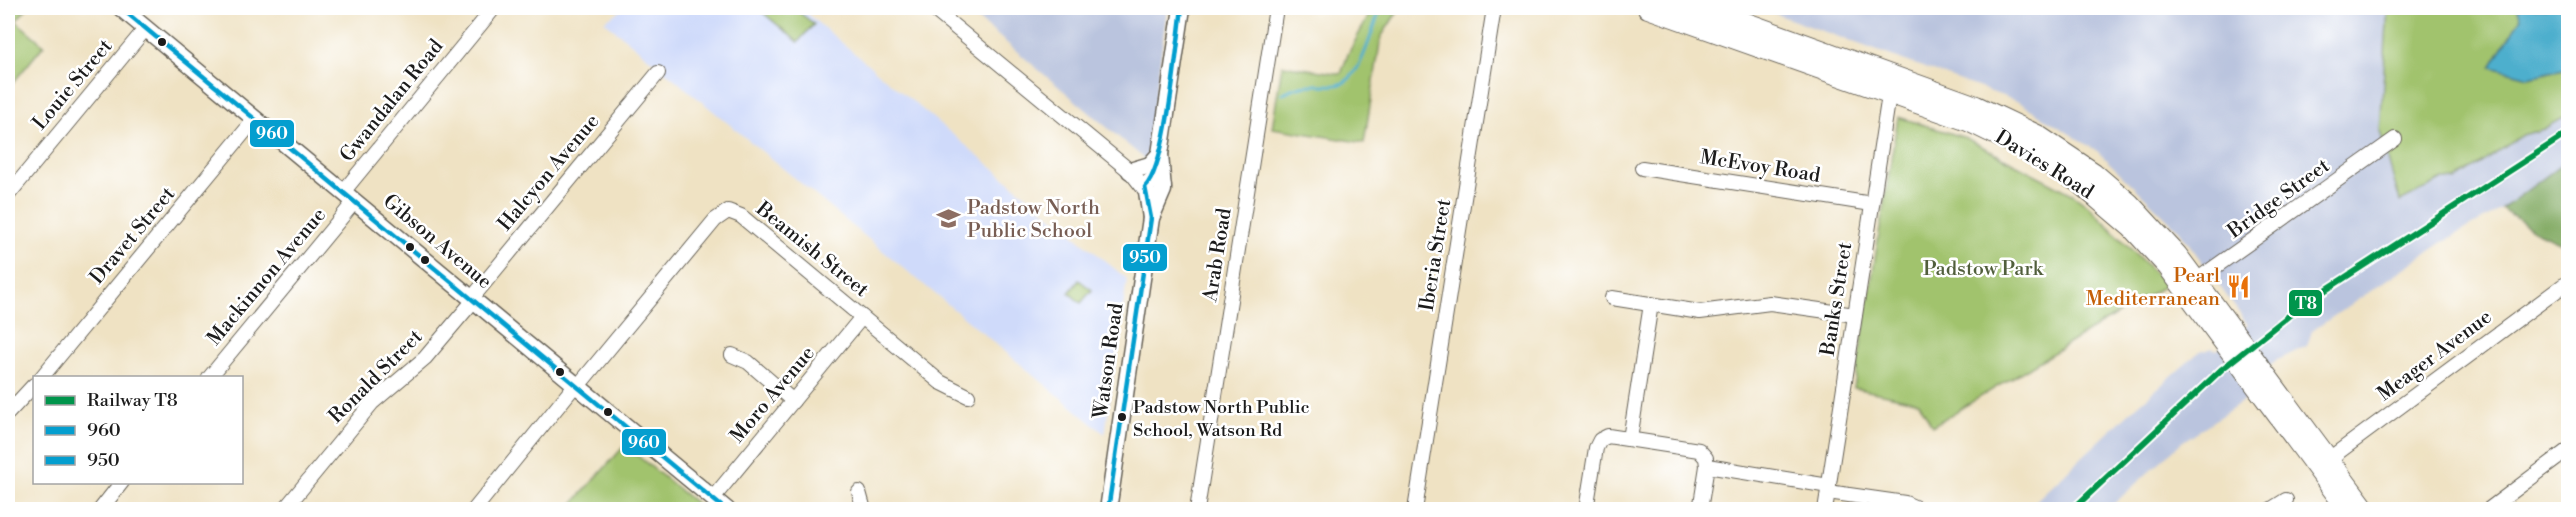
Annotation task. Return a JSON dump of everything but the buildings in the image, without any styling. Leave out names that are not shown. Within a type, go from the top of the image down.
[{"type":"highway","name":"Davies Road","points":[[1648,8],[1889,95],[1949,114],[1989,131],[2063,172],[2132,228],[2191,284]]},
{"type":"highway","name":"Davies Road","points":[[1705,8],[1742,14],[1804,43],[1976,106],[2044,140],[2094,173],[2129,203],[2191,284],[2253,369],[2348,510]]},
{"type":"highway","points":[[1804,43],[1813,53],[1834,65],[1882,83],[1889,95]]},
{"type":"highway","name":"Davies Road","points":[[2253,369],[2329,459],[2366,510]]},
{"type":"highway","points":[[2329,459],[2329,484]]},
{"type":"main road","name":"Gibson Avenue","points":[[121,8],[727,510]]},
{"type":"main road","name":"Watson Road","points":[[1108,510],[1153,187],[1182,8]]},
{"type":"main road","points":[[1130,171],[1150,165],[1160,154]]},
{"type":"street","name":"Gwandalan Road","points":[[349,196],[494,8]]},
{"type":"street","points":[[932,8],[1130,171],[1153,187]]},
{"type":"street","name":"Arab Road","points":[[1197,510],[1276,8]]},
{"type":"street","name":"Iberia Street","points":[[1415,510],[1494,8]]},
{"type":"street","points":[[1733,39],[1742,14]]},
{"type":"street","name":"Louie Street","points":[[8,195],[146,28]]},
{"type":"street","name":"Halcyon Avenue","points":[[473,299],[658,73]]},
{"type":"street","name":"Banks Street","points":[[1825,510],[1889,95]]},
{"type":"street","name":"Dravet Street","points":[[43,376],[255,119]]},
{"type":"street","name":"Bridge Street","points":[[2191,284],[2395,139]]},
{"type":"street","name":"McEvoy Road","points":[[1642,168],[1872,204]]},
{"type":"street","name":"Mackinnon Avenue","points":[[211,376],[349,196]]},
{"type":"street","name":"Beamish Street","points":[[577,385],[715,220],[728,211],[741,216],[940,382],[968,396]]},
{"type":"street","name":"Meager Avenue","points":[[2329,459],[2564,285]]},
{"type":"street","points":[[1612,298],[1708,312],[1770,303],[1855,315]]},
{"type":"street","name":"Ronald Street","points":[[284,510],[372,403],[425,358],[473,299]]},
{"type":"street","points":[[1630,439],[1651,304]]},
{"type":"street","name":"Moro Avenue","points":[[713,498],[862,317]]},
{"type":"street","points":[[732,355],[748,362],[793,400]]},
{"type":"street","points":[[474,510],[577,385]]},
{"type":"street","points":[[8,413],[33,386]]},
{"type":"street","points":[[1586,510],[1598,444],[1608,436],[1699,450],[1706,458],[1707,466],[1700,510]]},
{"type":"street","points":[[2487,510],[2567,454]]},
{"type":"street","points":[[1707,466],[1905,503],[1921,510]]},
{"type":"street","points":[[100,510],[121,484]]},
{"type":"street","points":[[859,492],[864,510]]},
{"type":"street","points":[[2270,510],[2286,500]]},
{"type":"shaded area","name":"Padstow North Public School","points":[[625,8],[800,8],[1127,279],[1105,434],[604,21]]},
{"type":"shaded area","points":[[965,8],[1167,8],[1147,161]]},
{"type":"shaded area","points":[[1759,8],[2388,8],[2380,131],[2400,202],[2443,180],[2456,180],[2523,135],[2547,128],[2568,115],[2568,160],[2502,209],[2446,240],[2312,331],[2307,346],[2275,361],[2242,388],[2249,397],[2182,442],[2108,509],[2027,509],[2127,415],[2198,353],[2212,348],[2217,350],[2248,325],[2178,229],[2097,151],[2019,102]]},
{"type":"green space","points":[[11,8],[27,8],[16,21],[44,45],[8,89],[8,12]]},
{"type":"green space","points":[[764,8],[794,8],[814,24],[798,42],[761,11]]},
{"type":"green space","points":[[1373,8],[1400,8],[1381,37],[1364,143],[1272,128],[1282,65],[1341,74],[1348,54]]},
{"type":"green space","points":[[2388,8],[2517,8],[2521,18],[2491,67],[2529,77],[2568,68],[2568,115],[2547,128],[2523,135],[2456,180],[2443,180],[2400,202],[2380,131]]},
{"type":"green space","name":"Padstow Park","points":[[1898,117],[1966,138],[2074,195],[2089,206],[2166,285],[1932,426],[1919,402],[1854,388]]},
{"type":"green space","points":[[2568,160],[2568,256],[2563,244],[2533,230],[2502,209]]},
{"type":"green space","points":[[1079,280],[1092,290],[1081,303],[1069,293]]},
{"type":"green space","points":[[625,445],[628,448],[703,509],[568,509]]},
{"type":"water","points":[[2517,8],[2568,8],[2568,68],[2529,77],[2491,67],[2521,18]]},
{"type":"waterway","points":[[1282,94],[1303,86],[1336,85],[1345,82],[1359,65],[1381,8]]},
{"type":"rail line","name":"T8","points":[[2072,510],[2222,369],[2301,306],[2568,133]]},
{"type":"transit line","name":"960","points":[[121,8],[726,510]]},
{"type":"transit line","name":"950","points":[[1108,510],[1151,218],[1145,187],[1153,174],[1165,130],[1182,8]]},
{"type":"place","name":"Padstow North Public School","points":[[949,219]]},
{"type":"place","name":"Pearl Mediterranean","points":[[2238,287]]},
{"type":"place","name":"Padstow North Public School, Watson Rd","points":[[1122,417]]}]
